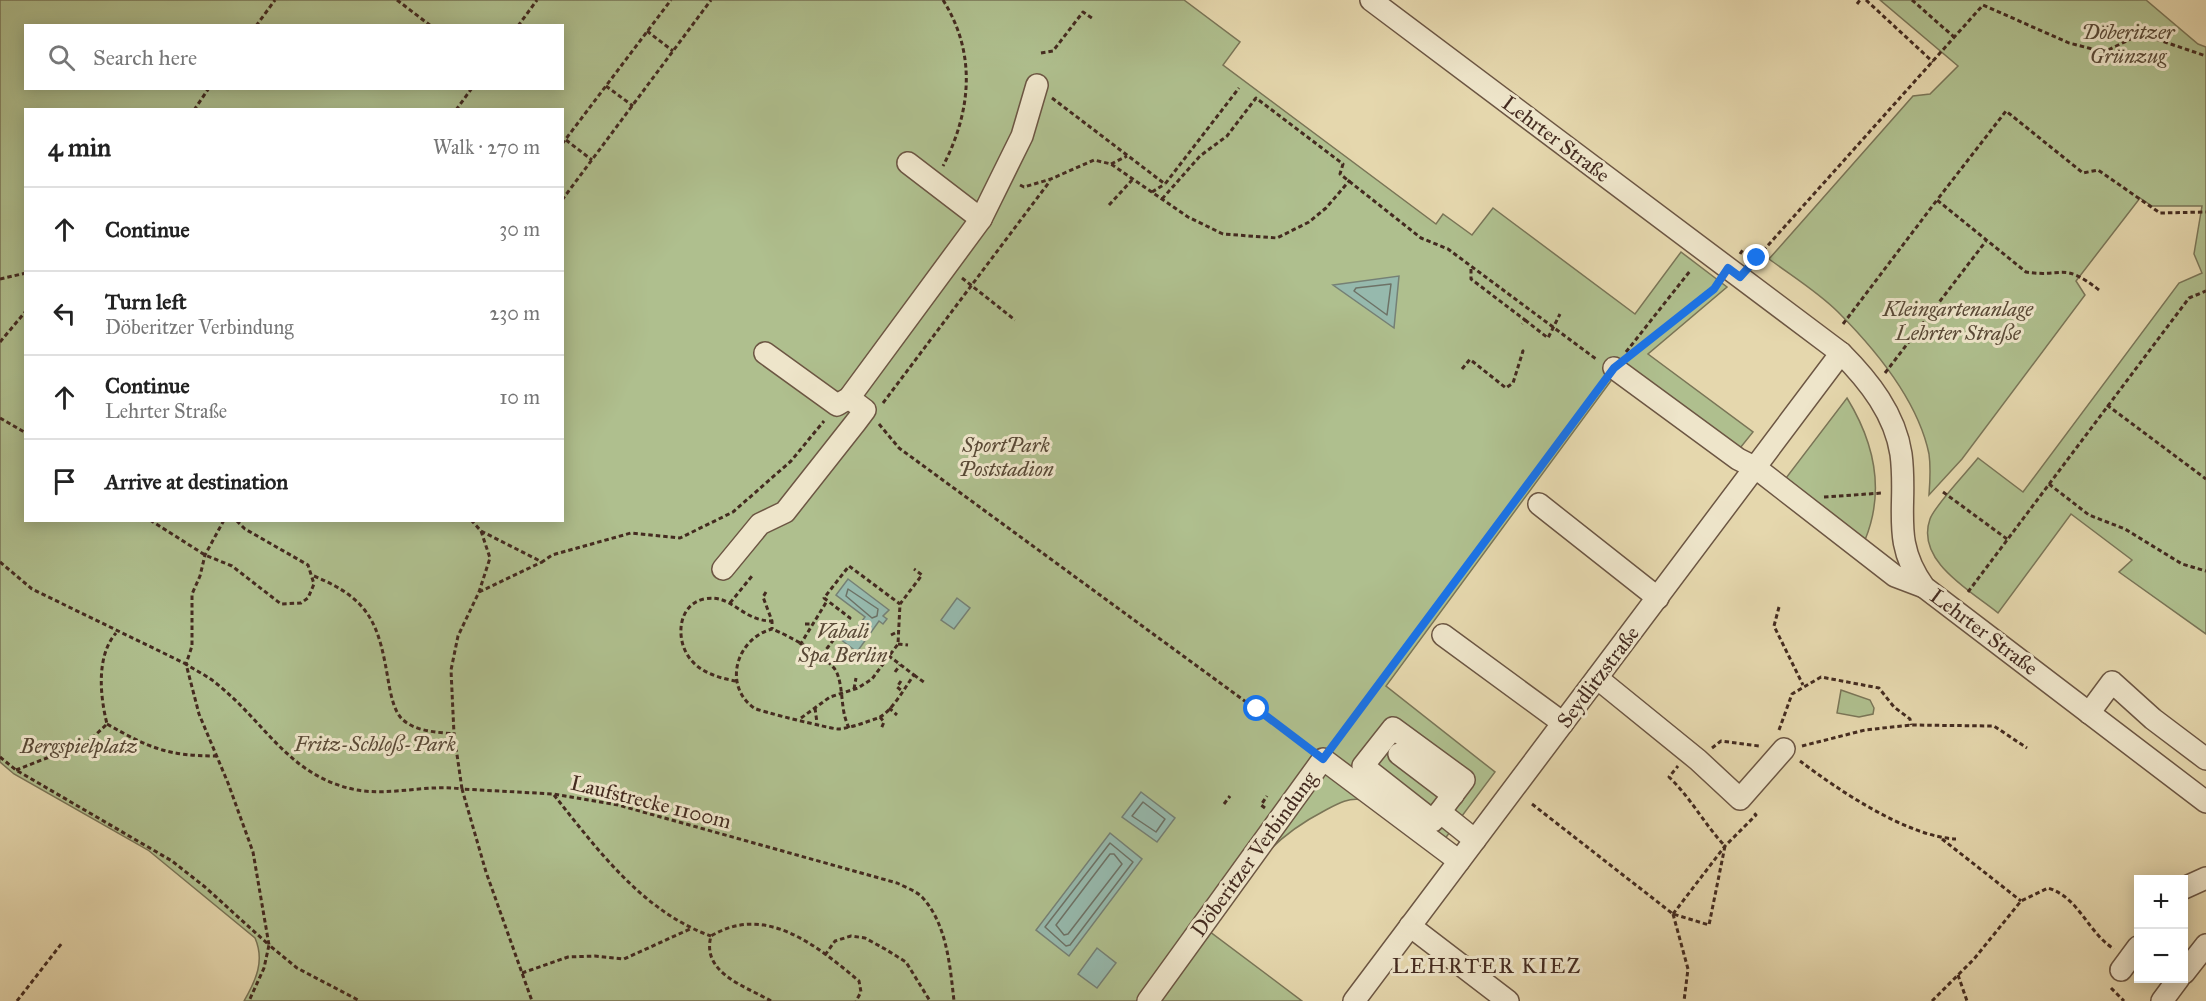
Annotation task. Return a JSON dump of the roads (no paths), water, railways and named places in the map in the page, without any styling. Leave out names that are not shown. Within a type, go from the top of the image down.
[{"type":"street","name":"Lehrter Straße","points":[[1371,0],[1841,353],[1873,388],[1898,440],[1903,485],[1903,544],[1911,568],[1924,587],[2206,802]]},
{"type":"street","points":[[723,569],[760,524],[785,513],[856,408],[946,266],[981,219],[1004,178],[1022,136],[1037,85]]},
{"type":"street","points":[[908,163],[981,219]]},
{"type":"street","points":[[765,353],[856,408]]},
{"type":"street","name":"Seydlitzstraße","points":[[1354,1001],[1841,353]]},
{"type":"street","points":[[1614,368],[1738,459],[1756,468],[1895,576],[1924,587]]},
{"type":"street","points":[[1539,504],[1658,598]]},
{"type":"street","points":[[1443,635],[1563,723]]},
{"type":"street","points":[[1597,678],[1693,756],[1740,799],[1781,740]]},
{"type":"street","points":[[2089,713],[2112,682],[2153,719],[2206,759]]},
{"type":"street","points":[[1393,728],[1464,780],[1440,812],[1433,821],[1363,766],[1393,728]]},
{"type":"street","points":[[1399,754],[1453,795]]},
{"type":"street","name":"Döberitzer Verbindung","points":[[1148,1001],[1323,759],[1459,861]]},
{"type":"street","points":[[1440,812],[1475,840]]},
{"type":"street","points":[[2188,886],[2206,878]]},
{"type":"street","points":[[1410,926],[1508,1001]]},
{"type":"street","points":[[2188,968],[2206,945]]},
{"type":"street","points":[[2162,1001],[2175,983]]},
{"type":"water","points":[[1399,276],[1394,328],[1333,285]]},
{"type":"water","points":[[848,579],[889,610],[883,616],[887,619],[883,624],[879,621],[857,652],[840,639],[845,633],[850,637],[865,617],[836,595]]},
{"type":"water","points":[[957,598],[970,608],[954,629],[941,620]]},
{"type":"water","points":[[1141,792],[1175,818],[1157,842],[1122,817]]},
{"type":"water","points":[[1110,833],[1142,859],[1069,956],[1036,930]]},
{"type":"water","points":[[1097,948],[1116,963],[1097,988],[1078,974]]},
{"type":"district","name":"LEHRTER KIEZ","points":[[1487,965]]},
{"type":"park label","name":"Döberitzer Grünzug","points":[[2128,44]]},
{"type":"park label","name":"Kleingartenanlage Lehrter Straße","points":[[1958,321]]},
{"type":"park label","name":"SportPark Poststadion","points":[[1006,457]]},
{"type":"park label","name":"Vabali Spa Berlin","points":[[843,643]]},
{"type":"park label","name":"Fritz-Schloß-Park","points":[[375,744]]},
{"type":"park label","name":"Bergspielplatz","points":[[79,746]]}]
